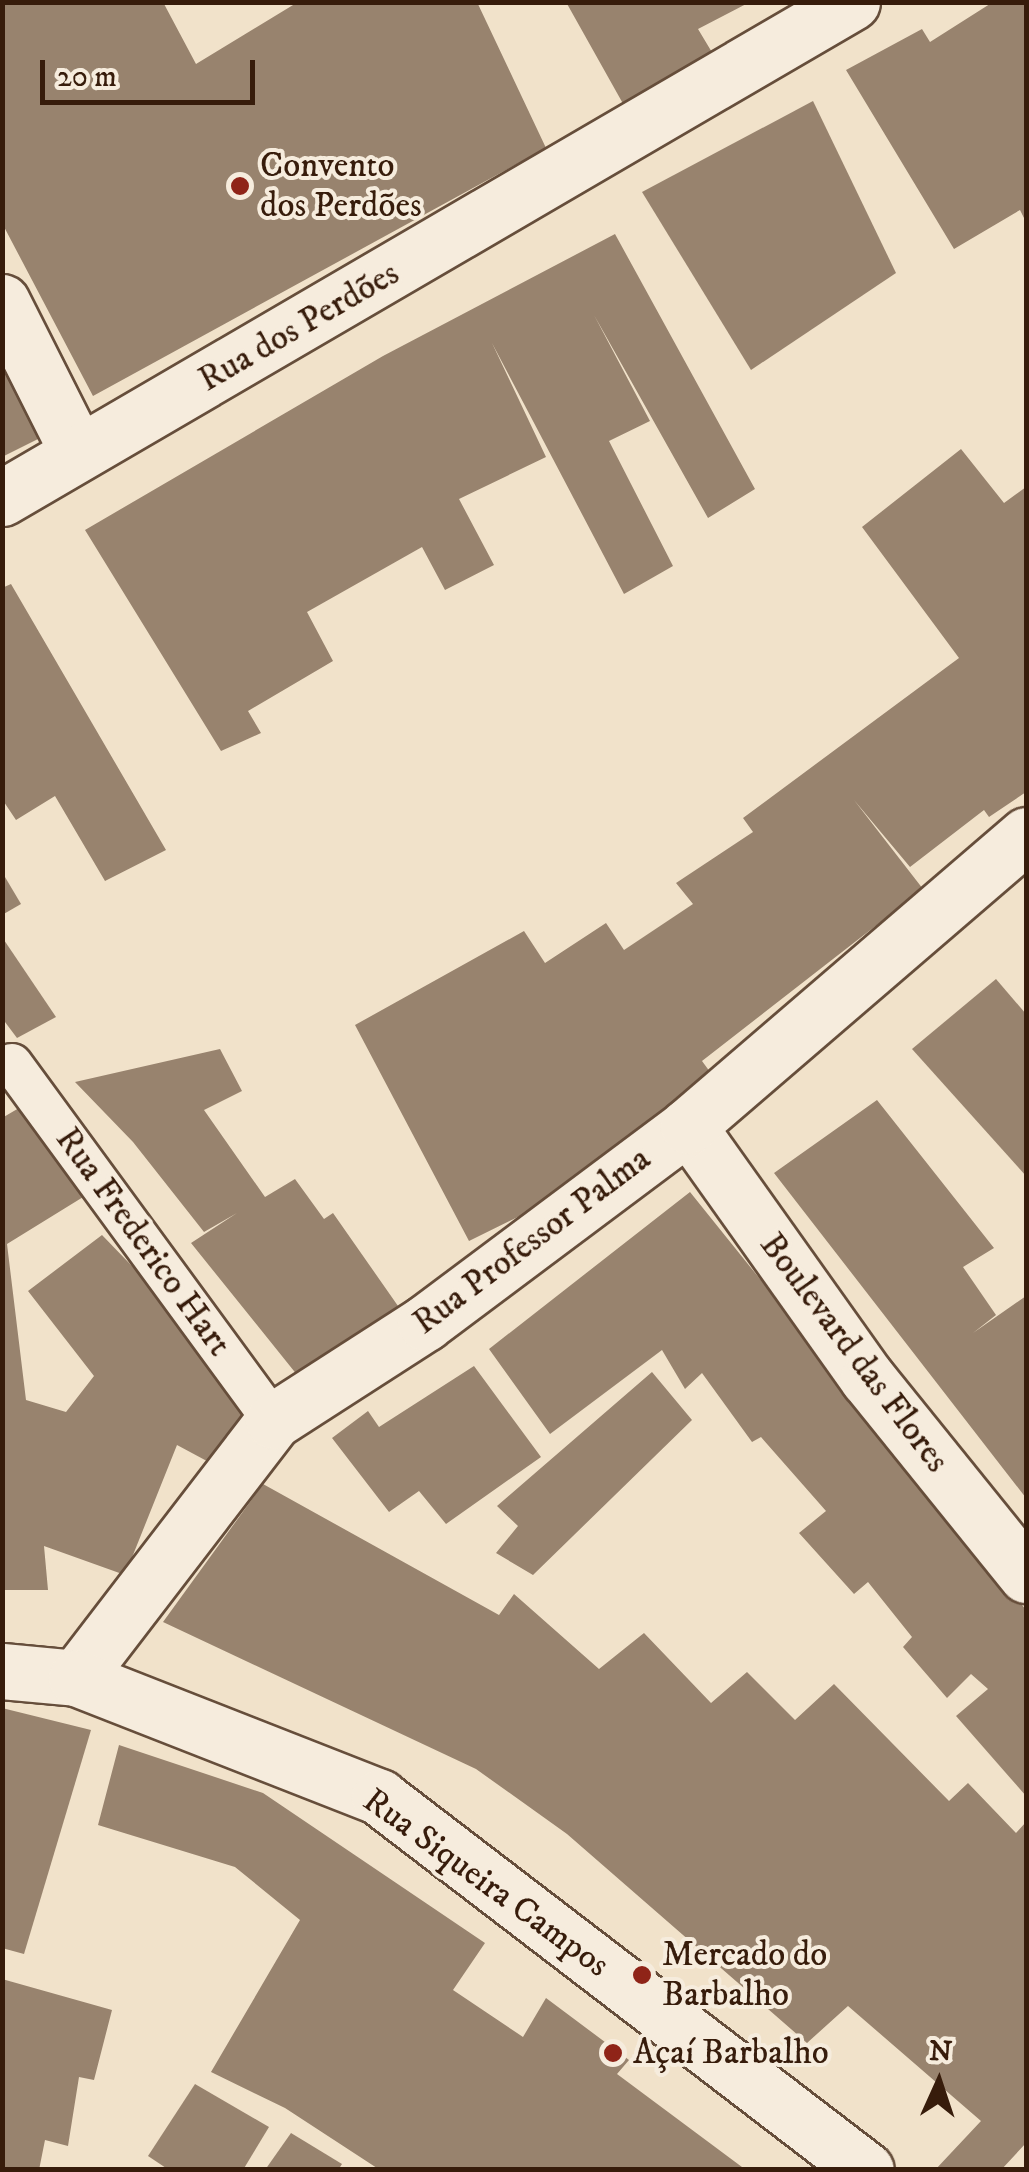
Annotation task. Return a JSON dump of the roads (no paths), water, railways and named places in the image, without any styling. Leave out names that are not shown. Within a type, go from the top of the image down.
[{"type":"street","name":"Rua dos Perdões","points":[[2,498],[852,2]]},
{"type":"street","points":[[2,302],[78,453]]},
{"type":"street","name":"Rua Professor Palma","points":[[76,1678],[274,1420],[425,1323],[688,1126],[1026,835]]},
{"type":"street","name":"Boulevard das Flores","points":[[688,1126],[868,1379],[1026,1576]]},
{"type":"street","name":"Rua Siqueira Campos","points":[[2,1670],[76,1678],[380,1797],[866,2170]]},
{"type":"lane","name":"Rua Frederico Hart","points":[[12,1064],[274,1420]]},
{"type":"place","name":"Convento dos Perdões","points":[[240,186]]},
{"type":"place","name":"Mercado do Barbalho","points":[[642,1975]]},
{"type":"place","name":"Açaí Barbalho","points":[[613,2053]]}]
